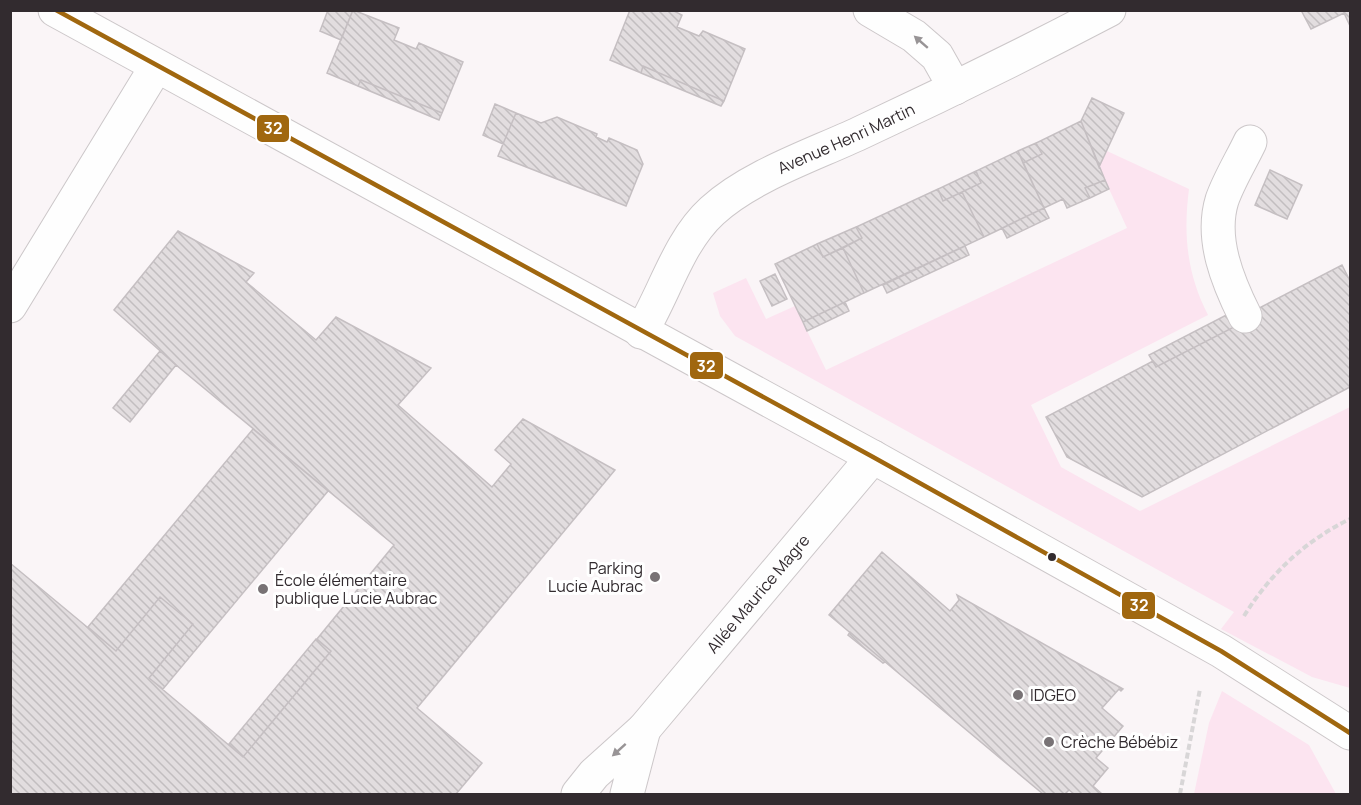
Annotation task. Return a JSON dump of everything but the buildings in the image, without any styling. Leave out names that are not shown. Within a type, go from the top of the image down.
[{"type":"street","points":[[55,10],[1221,651],[1350,733]]},
{"type":"street","points":[[870,10],[914,36],[937,56],[955,88]]},
{"type":"street","name":"Avenue Henri Martin","points":[[641,332],[680,253],[711,211],[749,185],[955,88],[1109,10]]},
{"type":"street","points":[[10,306],[156,67]]},
{"type":"street","points":[[1245,316],[1225,272],[1220,226],[1222,201],[1250,142]]},
{"type":"street","name":"Allée Maurice Magre","points":[[578,795],[594,774],[644,729],[873,458]]},
{"type":"street","points":[[627,795],[644,729]]},
{"type":"shaded area","points":[[1107,151],[1189,189],[1186,222],[1188,254],[1195,284],[1208,315],[1031,405],[1061,467],[1140,511],[1350,407],[1350,688],[1312,677],[1221,629],[1234,612],[735,336],[720,316],[713,293],[746,278],[766,319],[795,306],[826,370],[1127,228],[1099,167]]},
{"type":"shaded area","points":[[1222,691],[1309,745],[1336,794],[1194,794],[1209,723]]},
{"type":"transit line","name":"32","points":[[56,10],[873,457],[1221,651],[1350,733]]},
{"type":"place","name":"Parking Lucie Aubrac","points":[[655,577]]},
{"type":"place","name":"École élémentaire publique Lucie Aubrac","points":[[263,589]]},
{"type":"place","name":"IDGEO","points":[[1018,695]]},
{"type":"place","name":"Crèche Bébébiz","points":[[1049,742]]}]
